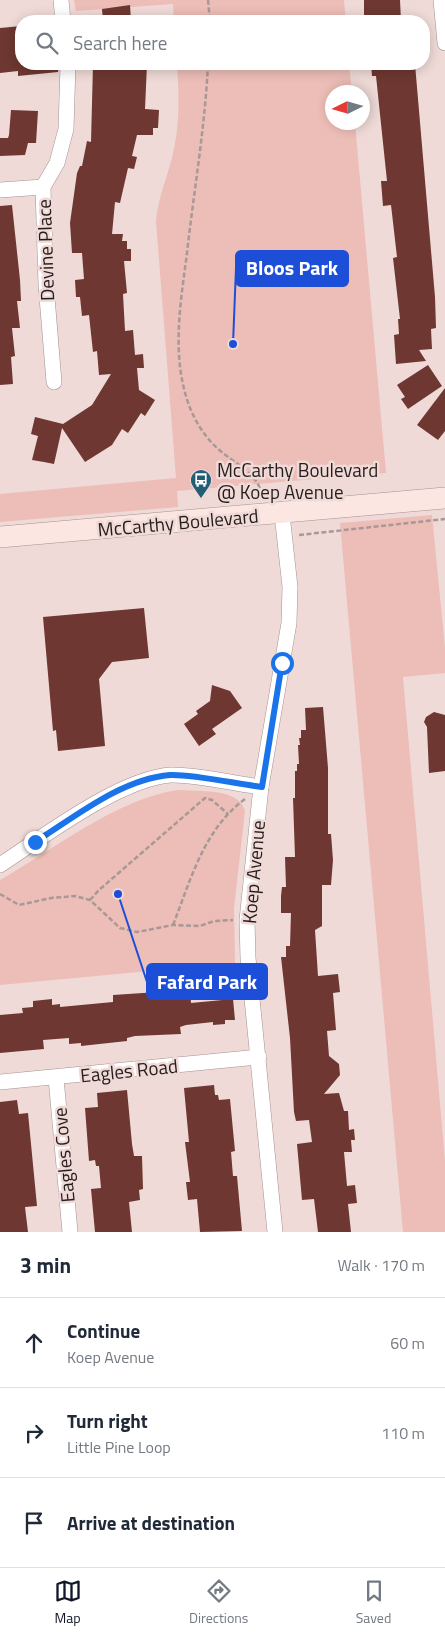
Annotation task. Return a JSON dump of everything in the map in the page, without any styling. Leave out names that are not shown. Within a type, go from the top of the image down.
[{"type":"main road","name":"McCarthy Boulevard","points":[[0,537],[445,498]]},
{"type":"street","points":[[61,0],[62,15]]},
{"type":"street","points":[[441,0],[445,43]]},
{"type":"street","name":"Devine Place","points":[[54,382],[46,285],[43,187],[57,163],[66,128],[68,70]]},
{"type":"street","points":[[0,190],[43,187]]},
{"type":"street","name":"Koep Avenue","points":[[274,514],[285,537],[290,587],[289,623],[262,787],[248,920],[248,958],[275,1232]]},
{"type":"street","points":[[0,864],[96,804],[126,788],[152,778],[173,775],[262,787]]},
{"type":"street","name":"Eagles Road","points":[[0,1082],[259,1057]]},
{"type":"street","name":"Eagles Cove","points":[[56,1078],[70,1232]]},
{"type":"path","points":[[208,0],[209,15]]},
{"type":"path","points":[[207,70],[179,319],[181,377],[190,408],[204,433],[224,455],[255,478],[274,514]]},
{"type":"path","points":[[285,537],[445,519]]},
{"type":"path","points":[[173,926],[206,843],[228,814],[262,787]]},
{"type":"path","points":[[90,900],[99,890],[205,798],[212,800],[228,814]]},
{"type":"path","points":[[0,894],[19,905],[64,896],[75,896],[90,900],[120,928],[137,932],[173,926],[200,926],[214,921],[248,920]]},
{"type":"shaded area","points":[[74,0],[344,0],[345,15],[174,15],[173,4],[76,11]]},
{"type":"shaded area","points":[[177,70],[350,70],[351,85],[325,85],[325,130],[356,130],[386,473],[177,491],[178,507],[0,522],[0,494],[176,478],[156,221],[176,138]]},
{"type":"shaded area","points":[[432,515],[445,648],[445,673],[403,677],[445,1161],[445,1232],[403,1232],[340,523]]},
{"type":"shaded area","points":[[178,790],[226,794],[241,803],[245,811],[234,908],[235,963],[0,985],[0,880],[109,814],[155,795]]},
{"type":"building","points":[[364,0],[400,0],[401,15],[364,15]]},
{"type":"building","points":[[130,5],[131,15],[102,15],[102,9]]},
{"type":"building","points":[[15,27],[15,70],[58,70],[58,72],[18,76],[18,71],[0,73],[0,28]]},
{"type":"building","points":[[93,70],[147,70],[145,109],[159,110],[158,128],[153,128],[153,135],[137,135],[132,156],[137,157],[134,169],[128,168],[120,203],[115,202],[112,234],[123,234],[122,241],[127,241],[127,249],[131,249],[131,261],[124,261],[127,293],[123,294],[125,331],[133,330],[135,355],[143,354],[144,368],[137,368],[139,390],[155,400],[145,416],[141,413],[128,433],[122,429],[112,445],[85,462],[62,428],[54,464],[32,460],[38,436],[31,434],[35,417],[63,424],[92,405],[111,374],[99,375],[97,351],[93,352],[89,315],[82,316],[80,297],[76,297],[75,280],[84,279],[82,253],[72,253],[70,223],[77,173],[80,166],[82,166],[87,141],[91,142]]},
{"type":"building","points":[[372,70],[416,70],[435,297],[436,328],[431,329],[432,349],[419,350],[426,361],[396,364],[394,335],[399,334],[398,319],[400,319],[393,258],[397,257],[391,205],[383,206],[381,181],[387,181],[376,76],[372,76]]},
{"type":"building","points":[[11,110],[38,111],[36,143],[28,143],[25,155],[0,156],[0,138],[8,138]]},
{"type":"building","points":[[12,205],[20,280],[21,301],[17,301],[20,328],[12,328],[15,356],[11,357],[13,384],[0,385],[0,206]]},
{"type":"building","points":[[428,365],[442,386],[408,409],[401,399],[405,397],[397,385]]},
{"type":"building","points":[[445,388],[445,431],[438,440],[417,425]]},
{"type":"building","points":[[144,608],[149,658],[112,662],[99,679],[105,746],[58,751],[56,730],[53,731],[43,617]]},
{"type":"building","points":[[212,685],[230,691],[242,708],[212,729],[216,734],[199,746],[184,724],[198,714],[196,711],[210,701]]},
{"type":"building","points":[[323,707],[328,768],[328,834],[331,834],[333,860],[331,885],[322,885],[322,926],[315,930],[318,976],[338,974],[340,992],[333,993],[336,1030],[327,1031],[329,1056],[339,1064],[340,1075],[324,1094],[339,1093],[344,1111],[348,1111],[349,1130],[354,1129],[355,1140],[351,1140],[352,1152],[344,1152],[347,1186],[355,1185],[357,1203],[348,1204],[351,1232],[318,1232],[314,1199],[302,1200],[297,1144],[312,1142],[309,1120],[296,1121],[294,1112],[290,1038],[281,957],[286,957],[286,946],[290,946],[291,913],[281,913],[281,896],[282,887],[286,887],[285,857],[295,857],[293,798],[295,798],[295,771],[297,771],[297,764],[299,764],[299,738],[301,738],[301,730],[306,730],[305,708]]},
{"type":"building","points":[[434,712],[445,715],[445,771],[429,773],[427,727],[424,722],[426,717]]},
{"type":"building","points":[[189,976],[191,1003],[233,999],[235,1020],[225,1020],[225,1024],[213,1025],[213,1022],[186,1025],[180,1027],[181,1034],[135,1036],[127,1038],[127,1041],[81,1046],[81,1043],[69,1044],[69,1038],[43,1040],[44,1049],[0,1053],[0,1015],[23,1013],[22,1008],[33,1007],[33,1001],[52,999],[52,1005],[60,1004],[60,1007],[113,1002],[113,995],[158,992],[157,982]]},
{"type":"building","points":[[214,1085],[215,1095],[218,1095],[219,1100],[230,1099],[235,1151],[231,1152],[233,1176],[237,1176],[242,1231],[200,1232],[197,1199],[188,1200],[186,1182],[190,1182],[185,1142],[189,1142],[184,1088]]},
{"type":"building","points":[[127,1090],[134,1156],[142,1156],[143,1189],[139,1190],[140,1200],[129,1202],[132,1232],[95,1232],[91,1189],[101,1188],[99,1166],[96,1166],[95,1160],[89,1161],[85,1108],[98,1107],[97,1093]]},
{"type":"building","points":[[17,1100],[19,1114],[28,1113],[37,1206],[25,1207],[28,1232],[0,1232],[0,1102]]},
{"type":"place","name":"Bloos Park","points":[[233,344]]},
{"type":"place","name":"McCarthy Boulevard @ Koep Avenue","points":[[201,499]]},
{"type":"place","name":"Fafard Park","points":[[118,894]]},
{"type":"route","points":[[35,842],[96,804],[126,788],[152,778],[173,775],[262,787],[282,663]]}]
